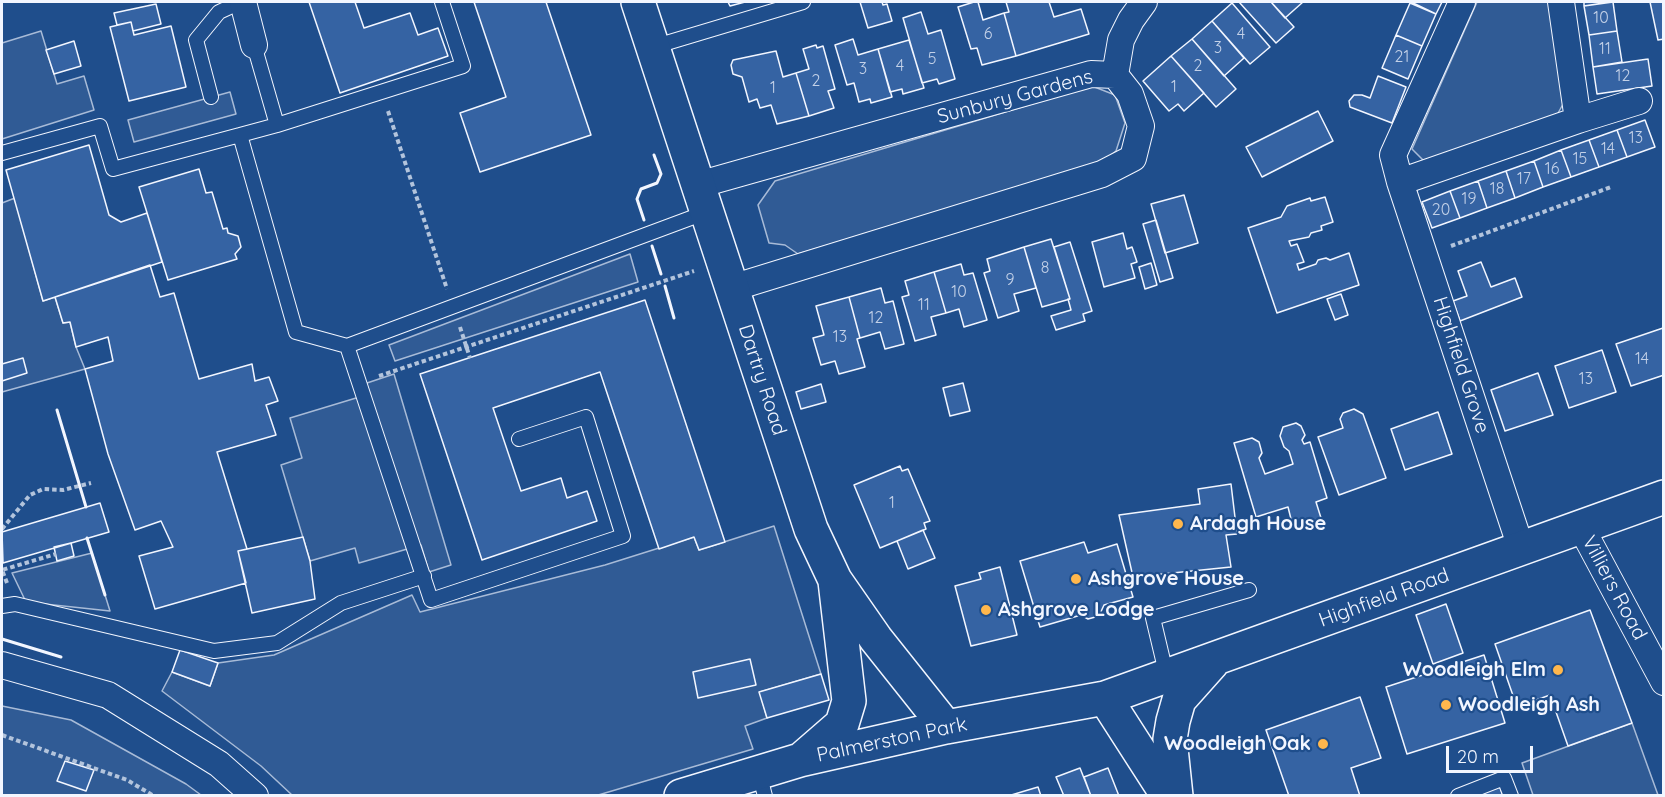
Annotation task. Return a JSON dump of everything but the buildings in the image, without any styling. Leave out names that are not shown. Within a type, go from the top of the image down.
[{"type":"main road","name":"Dartry Road","points":[[639,2],[811,529],[835,580],[876,639],[946,727]]},
{"type":"main road","name":"Highfield Road","points":[[1105,698],[1664,497]]},
{"type":"main road","points":[[800,760],[842,724],[849,701],[835,580]]},
{"type":"main road","points":[[1176,795],[1170,740],[1176,710],[1179,700],[1215,659]]},
{"type":"main road","points":[[1105,698],[1168,795]]},
{"type":"main road","name":"Palmerston Park","points":[[681,795],[762,784],[800,760],[946,727],[1105,698]]},
{"type":"street","points":[[242,2],[254,45]]},
{"type":"street","points":[[1115,75],[1121,40],[1131,20],[1144,2]]},
{"type":"street","name":"Highfield Grove","points":[[1462,2],[1393,155],[1521,548]]},
{"type":"street","points":[[1561,2],[1578,120]]},
{"type":"street","name":"Sunbury Gardens","points":[[703,199],[1091,75],[1115,75],[1131,94],[1141,126],[1133,158],[1102,174],[727,274]]},
{"type":"street","points":[[1400,182],[1639,101]]},
{"type":"street","name":"Villiers Road","points":[[1581,526],[1664,682]]},
{"type":"street","points":[[2,665],[108,695],[219,764],[255,795]]},
{"type":"lane","points":[[211,98],[196,40],[219,12],[242,2]]},
{"type":"lane","points":[[2,153],[100,126],[113,169],[277,125],[463,66],[442,2]]},
{"type":"lane","points":[[653,47],[804,2]]},
{"type":"lane","points":[[254,45],[277,125]]},
{"type":"lane","points":[[240,135],[296,332],[347,346],[452,306],[703,199]]},
{"type":"lane","points":[[347,346],[431,600],[623,536],[586,417],[519,439]]},
{"type":"lane","points":[[2,606],[15,603],[214,651],[277,643],[341,603],[424,576]]},
{"type":"lane","points":[[1167,677],[1153,618],[1248,590]]},
{"type":"lane","points":[[1458,795],[1504,778],[1511,795]]},
{"type":"path","points":[[381,91],[470,358]]},
{"type":"path","points":[[1425,256],[1611,187]]},
{"type":"path","points":[[359,383],[466,346],[727,274]]},
{"type":"path","points":[[2,529],[30,495],[43,489],[63,490],[91,483]]},
{"type":"path","points":[[2,570],[56,554]]},
{"type":"path","points":[[2,735],[127,780],[154,795]]},
{"type":"shaded area","points":[[1477,2],[1552,2],[1563,104],[1556,117],[1424,161],[1412,149]]},
{"type":"shaded area","points":[[41,31],[57,84],[84,76],[94,110],[2,139],[2,43]]},
{"type":"shaded area","points":[[1092,86],[1115,95],[1125,123],[1116,151],[1101,163],[798,254],[785,245],[769,243],[758,205],[775,181]]},
{"type":"shaded area","points":[[230,92],[236,114],[134,142],[128,120]]},
{"type":"shaded area","points":[[15,198],[43,301],[55,297],[63,323],[70,322],[76,347],[85,369],[2,392],[2,203]]},
{"type":"shaded area","points":[[630,254],[638,282],[395,361],[389,345]]},
{"type":"shaded area","points":[[394,374],[451,565],[429,572],[421,545],[359,563],[355,548],[310,561],[281,465],[302,458],[290,418],[366,395],[364,384]]},
{"type":"shaded area","points":[[774,526],[821,674],[760,692],[767,718],[745,726],[753,749],[595,796],[292,795],[261,766],[162,691],[172,672],[210,686],[218,663],[274,655],[412,595],[420,612],[605,565],[694,537],[699,550]]},
{"type":"shaded area","points":[[92,553],[110,611],[26,602],[12,573]]},
{"type":"shaded area","points":[[2,706],[71,720],[186,784],[201,795],[2,795]]},
{"type":"shaded area","points":[[1632,723],[1658,795],[1533,795],[1522,763]]},
{"type":"wall","points":[[644,220],[637,199],[641,189],[657,183],[661,174],[654,155]]},
{"type":"wall","points":[[652,246],[661,274]]},
{"type":"wall","points":[[665,286],[674,318]]},
{"type":"wall","points":[[57,410],[86,507]]},
{"type":"wall","points":[[87,538],[105,595]]},
{"type":"wall","points":[[2,639],[61,657]]},
{"type":"place","name":"Ardagh House","points":[[1178,524]]},
{"type":"place","name":"Ashgrove House","points":[[1076,579]]},
{"type":"place","name":"Ashgrove Lodge","points":[[986,610]]},
{"type":"place","name":"Woodleigh Elm","points":[[1558,670]]},
{"type":"place","name":"Woodleigh Ash","points":[[1446,705]]},
{"type":"place","name":"Woodleigh Oak","points":[[1323,744]]}]
